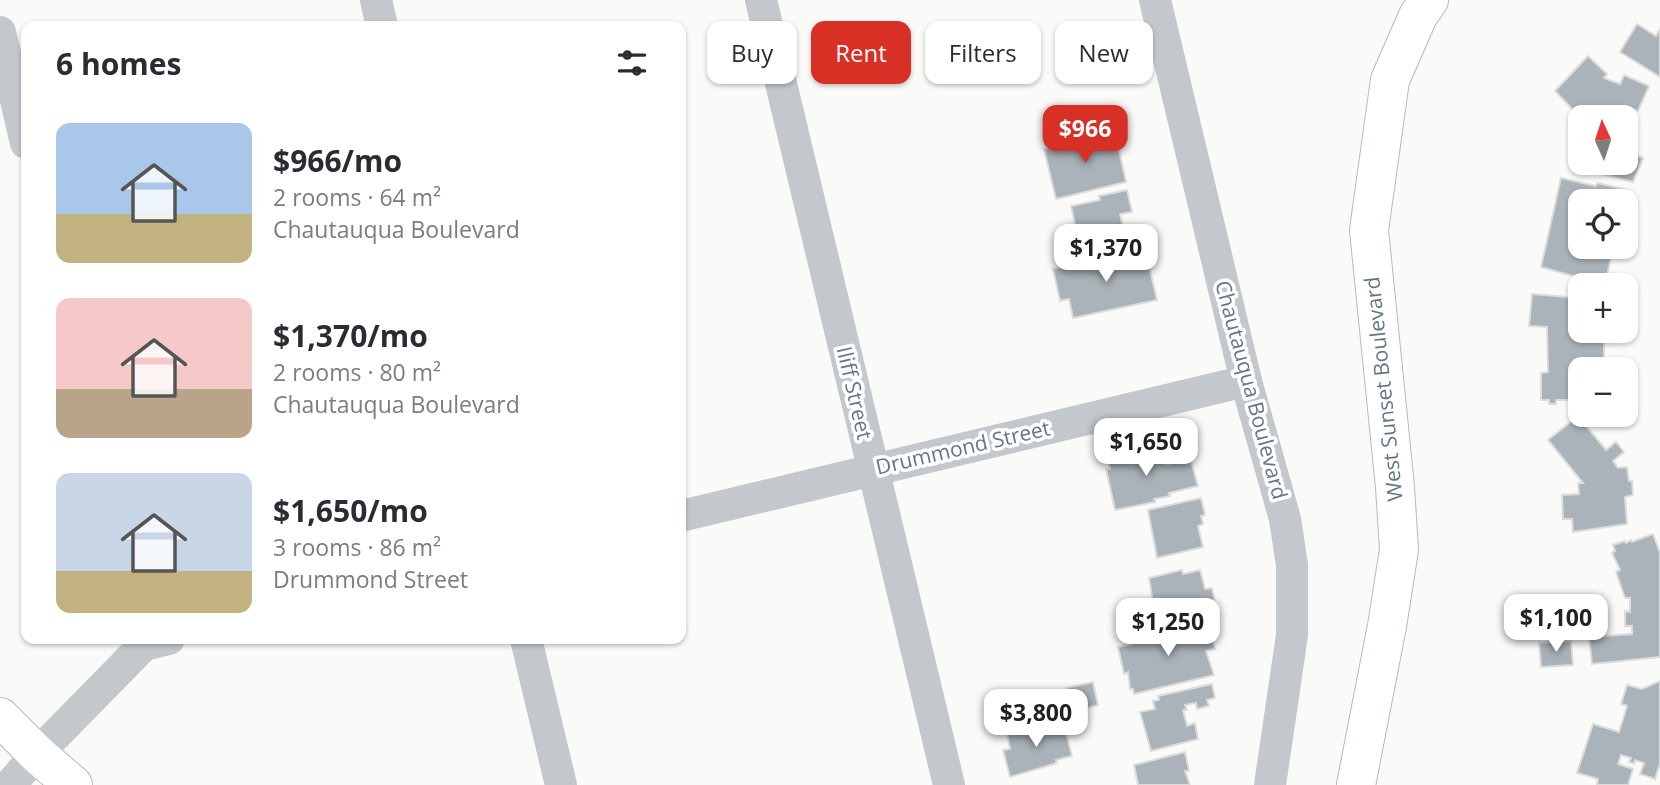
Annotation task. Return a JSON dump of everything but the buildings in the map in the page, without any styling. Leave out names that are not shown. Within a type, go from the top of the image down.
[{"type":"main road","name":"West Sunset Boulevard","points":[[1356,785],[1399,550],[1369,230],[1390,80],[1418,16],[1429,0]]},
{"type":"main road","points":[[0,717],[73,785]]},
{"type":"street","points":[[376,0],[382,21]]},
{"type":"street","name":"Iliff Street","points":[[761,0],[950,785]]},
{"type":"street","name":"Chautauqua Boulevard","points":[[1155,0],[1246,381],[1285,519],[1292,565],[1292,635],[1270,785]]},
{"type":"street","points":[[0,32],[21,122]]},
{"type":"street","name":"Drummond Street","points":[[686,515],[1246,381]]},
{"type":"street","points":[[10,785],[37,754],[149,644]]},
{"type":"street","points":[[527,644],[561,785]]}]
